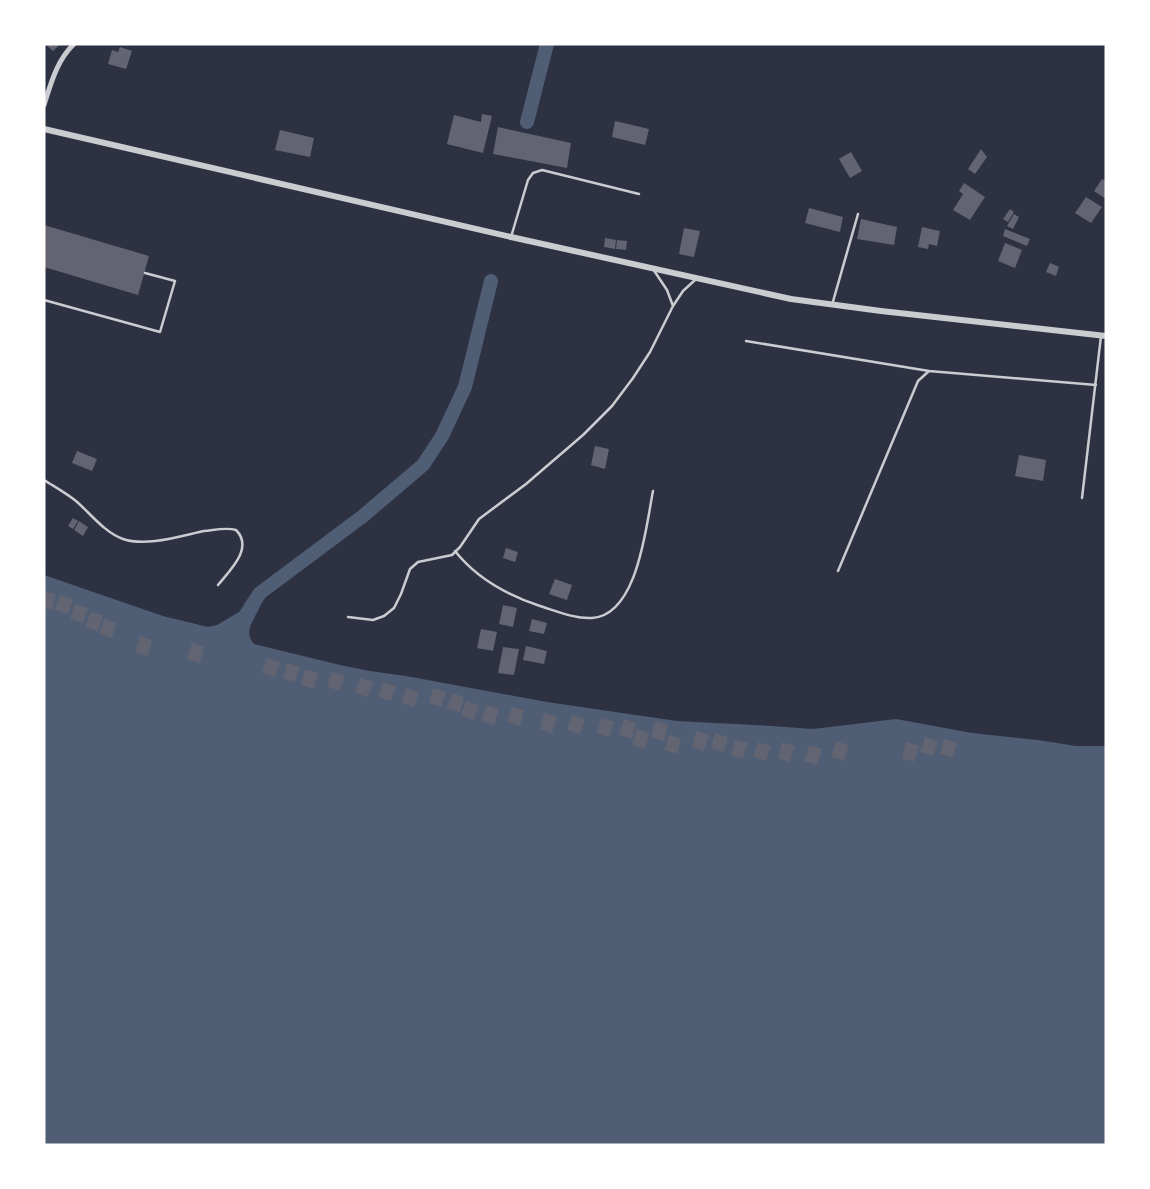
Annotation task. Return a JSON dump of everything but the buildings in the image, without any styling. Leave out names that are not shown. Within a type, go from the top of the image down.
[{"type":"street","points":[[44,105],[53,75],[75,44]]},
{"type":"street","points":[[44,129],[791,299],[1104,336]]},
{"type":"lane","points":[[511,237],[528,180],[533,173],[542,170],[639,194]]},
{"type":"lane","points":[[832,305],[858,214]]},
{"type":"lane","points":[[652,268],[667,290],[673,306]]},
{"type":"lane","points":[[44,300],[160,332],[175,281],[145,273]]},
{"type":"lane","points":[[348,617],[373,621],[384,616],[394,608],[410,569],[418,562],[430,558],[452,555],[460,548],[479,519],[526,484],[583,435],[612,406],[633,378],[650,352],[673,306],[698,278]]},
{"type":"lane","points":[[1082,498],[1104,336]]},
{"type":"lane","points":[[746,341],[929,371],[1096,386]]},
{"type":"lane","points":[[838,571],[918,382],[929,371]]},
{"type":"lane","points":[[44,480],[75,500],[106,529],[122,539],[150,542],[211,530],[236,530],[242,537],[242,549],[218,585]]},
{"type":"lane","points":[[455,551],[481,577],[512,595],[575,617],[600,617],[619,603],[636,575],[653,491]]},
{"type":"water","points":[[44,575],[163,616],[208,627],[217,625],[239,612],[246,602],[260,593],[262,602],[249,632],[254,644],[370,671],[547,702],[677,721],[813,729],[896,719],[972,733],[1076,746],[1106,746],[1106,1145],[44,1145]]},
{"type":"waterway","points":[[527,122],[547,44]]},
{"type":"waterway","points":[[250,608],[260,593],[363,516],[423,465],[442,436],[465,387],[491,281]]}]
